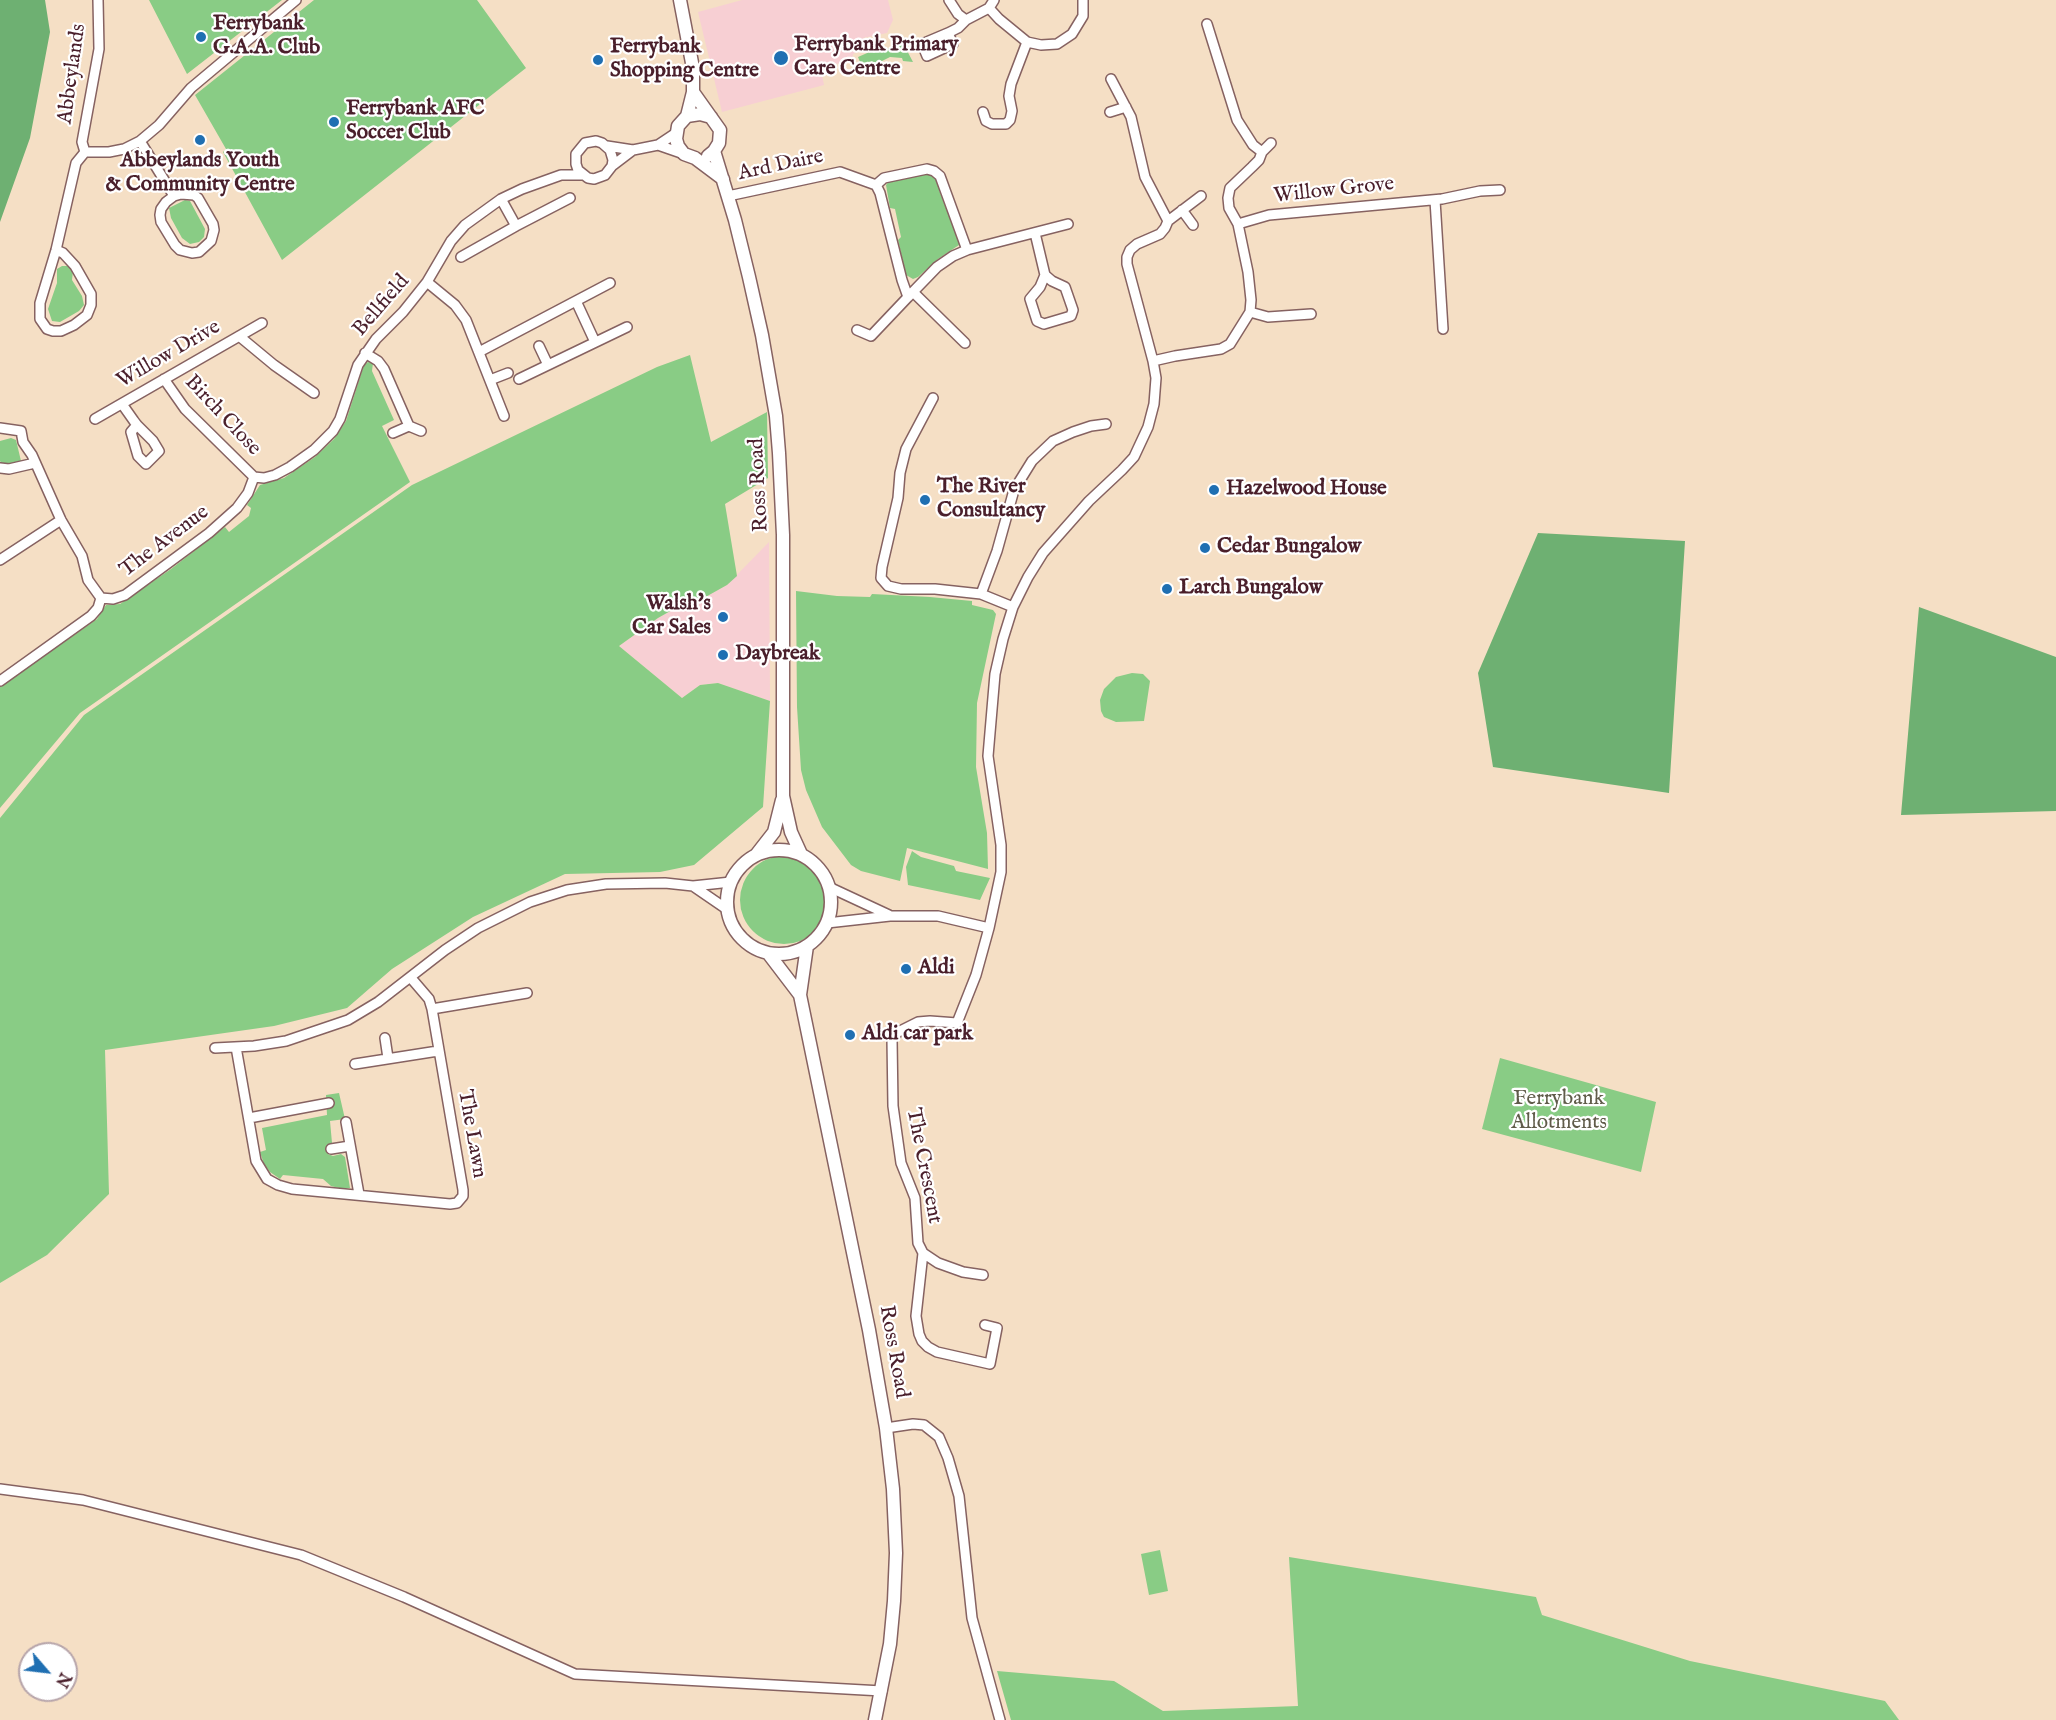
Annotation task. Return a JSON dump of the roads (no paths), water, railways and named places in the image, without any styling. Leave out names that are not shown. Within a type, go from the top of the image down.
[{"type":"main road","points":[[680,0],[693,69],[693,92],[687,116],[680,123],[676,133],[678,146],[723,179]]},
{"type":"main road","points":[[690,156],[705,157],[714,152],[719,144],[720,130],[693,92]]},
{"type":"main road","points":[[687,116],[700,114],[711,117]]},
{"type":"main road","name":"Ross Road","points":[[714,152],[728,196],[762,335],[776,416],[783,547],[783,796]]},
{"type":"main road","points":[[783,796],[791,832],[801,854]]},
{"type":"main road","points":[[756,855],[779,849],[801,854],[817,865],[831,888],[831,909],[827,922],[818,937],[807,946],[790,953],[768,953],[752,946],[741,937],[730,920],[728,910],[727,902],[731,882],[741,865],[756,855],[774,832],[783,796]]},
{"type":"main road","points":[[800,995],[807,946]]},
{"type":"main road","points":[[768,953],[800,995]]},
{"type":"main road","name":"Ross Road","points":[[800,995],[864,1304],[886,1428],[893,1489],[896,1553],[890,1644],[875,1720]]},
{"type":"street","name":"Abbeylands","points":[[85,152],[82,142],[99,49],[98,0]]},
{"type":"street","name":"Abbeylands","points":[[85,152],[109,152],[124,149],[140,141],[159,125],[191,88],[296,0]]},
{"type":"street","points":[[949,0],[958,14],[966,20]]},
{"type":"street","points":[[948,33],[992,4],[999,19],[1027,42],[1041,45],[1057,44],[1065,40],[1078,26],[1083,16],[1083,0]]},
{"type":"street","points":[[1207,24],[1237,120],[1253,145],[1262,152]]},
{"type":"street","points":[[983,112],[986,121],[992,124],[1006,124],[1010,120],[1011,84],[1027,42]]},
{"type":"street","points":[[1111,79],[1131,117],[1145,177],[1168,221]]},
{"type":"street","points":[[1110,112],[1126,107]]},
{"type":"street","points":[[561,175],[585,143],[596,141],[607,146],[633,150],[658,144],[676,133]]},
{"type":"street","points":[[140,141],[174,196]]},
{"type":"street","points":[[1153,361],[1221,349],[1230,344],[1250,312],[1248,272],[1238,224],[1229,208],[1228,198],[1230,188],[1252,167],[1271,143]]},
{"type":"street","points":[[658,144],[690,156]]},
{"type":"street","points":[[607,146],[612,155],[612,166]]},
{"type":"street","points":[[575,158],[582,175],[588,178],[600,178],[633,150]]},
{"type":"street","name":"Abbeylands","points":[[56,250],[63,253],[75,266],[91,294],[91,305],[87,315],[74,325],[53,331],[42,324],[39,312],[76,163],[85,152]]},
{"type":"street","points":[[965,343],[910,294],[902,280],[876,184],[884,178],[927,169],[934,171],[940,176],[967,250]]},
{"type":"street","name":"Ard Daire","points":[[728,196],[840,172],[876,184]]},
{"type":"street","name":"Bellfield","points":[[254,477],[264,478],[275,475],[314,450],[326,439],[340,419],[358,365],[365,353],[427,282],[452,241],[465,225],[501,199],[522,189],[561,175],[582,175]]},
{"type":"street","name":"Willow Grove","points":[[1238,224],[1269,215],[1435,200],[1480,190],[1500,190]]},
{"type":"street","points":[[194,195],[213,224],[211,241],[199,252],[192,253],[180,249],[161,222],[159,215],[161,210],[174,196],[194,195]]},
{"type":"street","points":[[827,922],[890,916],[938,916],[989,928],[1001,872],[1001,845],[988,756],[995,674],[1003,639],[1013,607],[1028,576],[1043,553],[1061,531],[1134,457],[1148,427],[1154,404],[1156,378],[1127,257],[1137,244],[1160,234],[1166,228],[1168,221],[1201,196]]},
{"type":"street","points":[[461,257],[570,198]]},
{"type":"street","points":[[501,199],[516,226]]},
{"type":"street","points":[[1435,200],[1443,329]]},
{"type":"street","points":[[1182,210],[1193,225]]},
{"type":"street","points":[[857,330],[871,336],[937,267],[953,256],[967,250],[1068,224]]},
{"type":"street","points":[[1035,233],[1045,275],[1040,287],[1030,299],[1036,321],[1044,324],[1071,316],[1072,310],[1065,287],[1045,275]]},
{"type":"street","points":[[427,282],[455,305],[466,320],[504,416]]},
{"type":"street","points":[[479,352],[610,283]]},
{"type":"street","points":[[576,301],[595,342]]},
{"type":"street","points":[[1250,312],[1268,317],[1311,314]]},
{"type":"street","name":"Willow Drive","points":[[95,419],[262,322]]},
{"type":"street","points":[[519,379],[627,327]]},
{"type":"street","points":[[239,336],[274,365],[315,393]]},
{"type":"street","points":[[539,346],[548,365]]},
{"type":"street","points":[[365,353],[378,361],[384,369],[409,426],[421,431]]},
{"type":"street","points":[[490,380],[508,373]]},
{"type":"street","name":"Birch Close","points":[[164,379],[185,409],[254,477]]},
{"type":"street","points":[[933,398],[906,449],[900,473],[898,498],[882,567],[882,578],[888,586],[981,594],[1013,607]]},
{"type":"street","points":[[122,404],[137,425]]},
{"type":"street","points":[[981,594],[997,551],[1014,490],[1032,461],[1053,441],[1091,426],[1106,424]]},
{"type":"street","points":[[393,433],[409,426]]},
{"type":"street","points":[[0,428],[21,431],[23,442],[34,459],[61,520],[82,556],[88,580],[101,598],[98,608],[91,616],[0,681]]},
{"type":"street","points":[[0,468],[9,469],[34,459]]},
{"type":"street","name":"The Avenue","points":[[101,598],[113,599],[124,595],[208,532],[237,508],[248,493],[254,477]]},
{"type":"street","points":[[0,560],[61,520]]},
{"type":"street","points":[[214,1048],[286,1041],[348,1020],[378,1002],[445,950],[478,928],[530,902],[567,890],[606,884],[641,883],[693,886],[731,882]]},
{"type":"street","points":[[693,886],[728,910]]},
{"type":"street","points":[[831,888],[890,916]]},
{"type":"street","name":"The Crescent","points":[[985,1325],[997,1328],[990,1364],[937,1352],[922,1341],[916,1316],[923,1253],[918,1243],[915,1198],[901,1163],[893,1106],[891,1049],[892,1039],[898,1032],[918,1022],[930,1020],[957,1023],[976,975],[989,928]]},
{"type":"street","name":"The Lawn","points":[[236,1047],[256,1161],[267,1179],[292,1188],[450,1204],[460,1201],[464,1190],[432,1009],[429,999],[411,978]]},
{"type":"street","points":[[432,1009],[527,993]]},
{"type":"street","points":[[385,1038],[388,1058]]},
{"type":"street","points":[[355,1064],[438,1051]]},
{"type":"street","points":[[249,1118],[329,1102]]},
{"type":"street","points":[[346,1122],[359,1194]]},
{"type":"street","points":[[331,1149],[350,1146]]},
{"type":"street","name":"The Crescent","points":[[923,1253],[946,1266],[963,1272],[983,1275]]},
{"type":"street","points":[[886,1428],[912,1424],[924,1425],[939,1437],[948,1458],[959,1496],[972,1618],[1000,1720]]},
{"type":"street","points":[[0,1488],[83,1500],[301,1555],[404,1597],[574,1674],[882,1691]]},
{"type":"place","name":"Ferrybank G.A.A. Club","points":[[201,37]]},
{"type":"place","name":"Ferrybank Primary Care Centre","points":[[781,58]]},
{"type":"place","name":"Ferrybank Shopping Centre","points":[[598,60]]},
{"type":"place","name":"Ferrybank AFC Soccer Club","points":[[334,122]]},
{"type":"place","name":"Abbeylands Youth & Community Centre","points":[[200,140]]},
{"type":"place","name":"Hazelwood House","points":[[1214,490]]},
{"type":"place","name":"The River Consultancy","points":[[925,500]]},
{"type":"place","name":"Cedar Bungalow","points":[[1205,548]]},
{"type":"place","name":"Larch Bungalow","points":[[1167,589]]},
{"type":"place","name":"Walsh's Car Sales","points":[[723,617]]},
{"type":"place","name":"Daybreak","points":[[723,655]]},
{"type":"place","name":"Aldi","points":[[906,969]]},
{"type":"place","name":"Aldi car park","points":[[850,1035]]},
{"type":"park label","name":"Ferrybank Allotments","points":[[1559,1112]]}]
